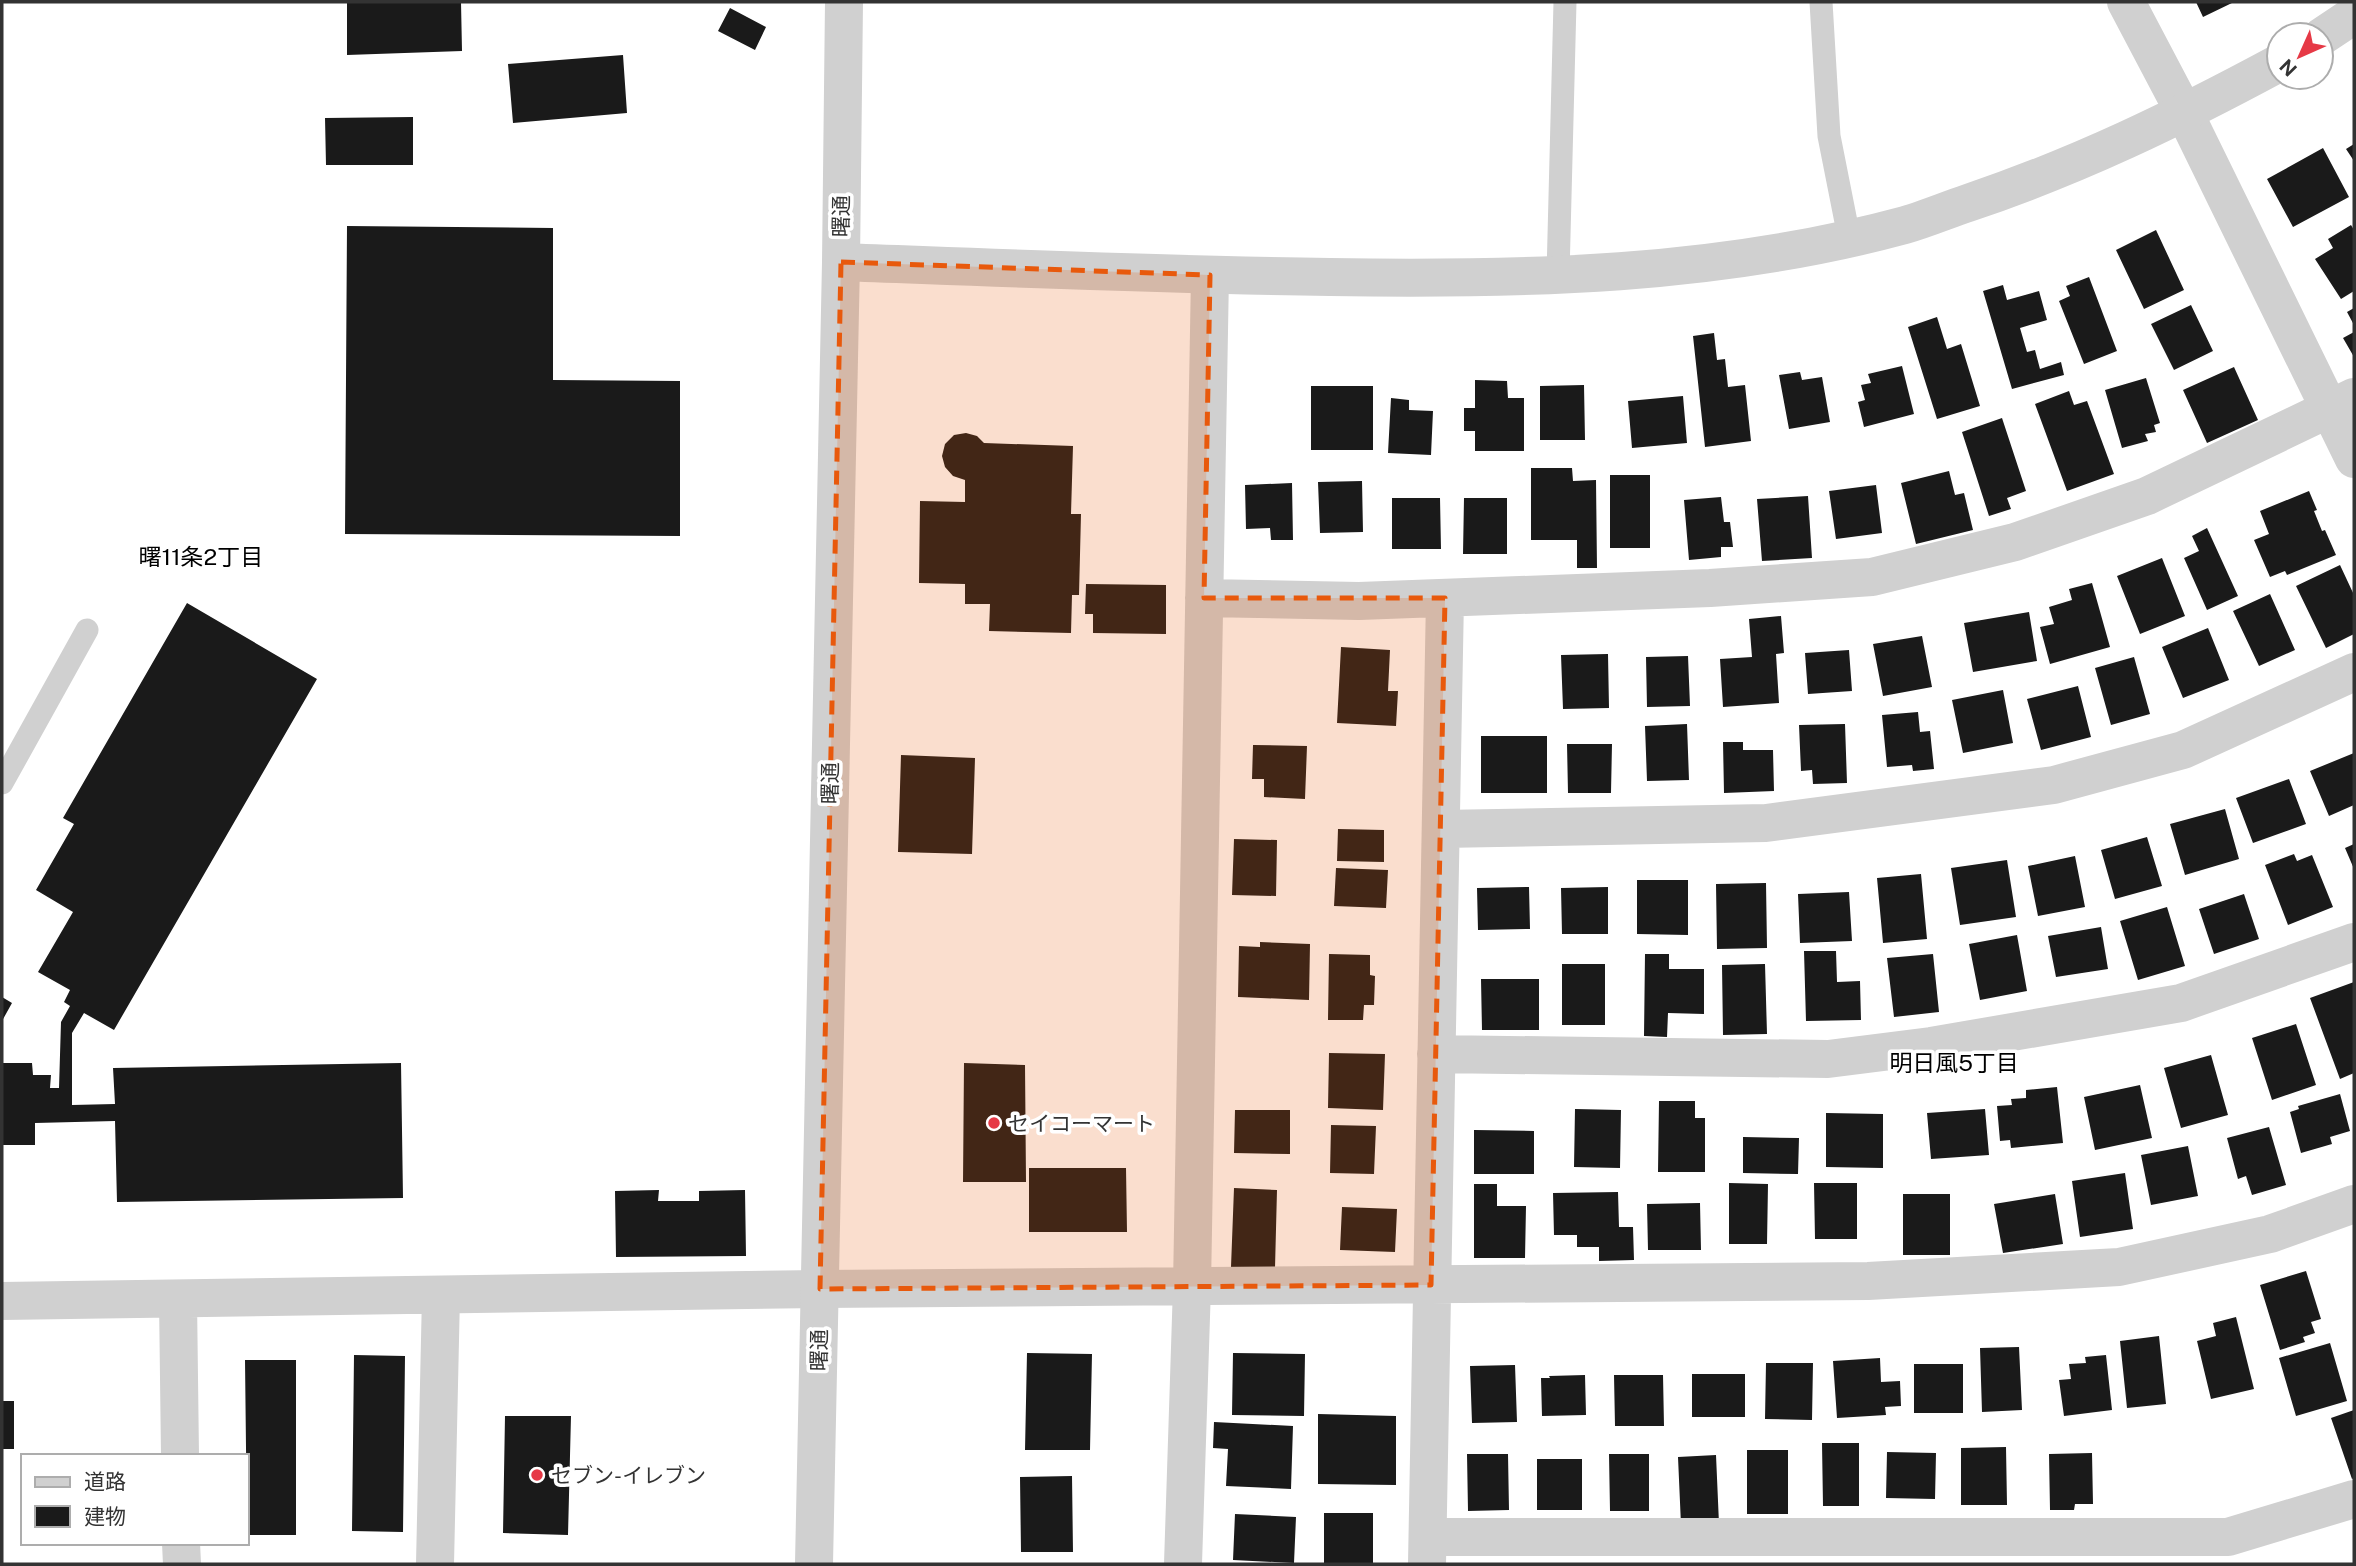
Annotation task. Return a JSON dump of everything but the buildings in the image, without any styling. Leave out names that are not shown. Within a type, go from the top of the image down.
[{"type":"street","name":"曙通","points":[[814,1564],[844,2]]},
{"type":"street","points":[[2126,2],[2342,404],[2354,459]]},
{"type":"street","points":[[2335,28],[2354,15]]},
{"type":"street","points":[[841,262],[1210,275],[1450,279],[1609,274],[1763,257],[1906,224],[2036,180],[2185,114],[2265,71]]},
{"type":"street","points":[[1183,1564],[1192,1286],[1210,275]]},
{"type":"street","points":[[1204,598],[1359,601],[1710,588],[1872,576],[2015,542],[2147,496],[2342,404]]},
{"type":"street","points":[[1446,598],[1428,1551],[2233,1551],[2354,1499]]},
{"type":"street","points":[[1441,829],[1766,823],[2054,785],[2183,750],[2354,672]]},
{"type":"street","points":[[1436,1054],[1828,1059],[1931,1046],[2180,1003],[2354,942]]},
{"type":"street","points":[[2,1301],[820,1289],[1868,1281],[2119,1267],[2270,1234],[2352,1211]]},
{"type":"street","points":[[435,1564],[441,1295]]},
{"type":"street","points":[[178,1299],[180,1454]]},
{"type":"street","points":[[181,1545],[181,1564]]},
{"type":"lane","points":[[1558,275],[1565,2]]},
{"type":"lane","points":[[1821,2],[1829,136],[1849,237]]},
{"type":"lane","points":[[2,783],[87,630]]},
{"type":"highlighted area","points":[[841,262],[1210,275],[1204,598],[1445,598],[1431,1285],[820,1289]]},
{"type":"place","name":"セイコーマート","points":[[994,1123]]},
{"type":"place","name":"セブン-イレブン","points":[[537,1475]]},
{"type":"district","name":"曙11条2丁目","points":[[201,556]]},
{"type":"district","name":"明日風5丁目","points":[[1954,1062]]}]
